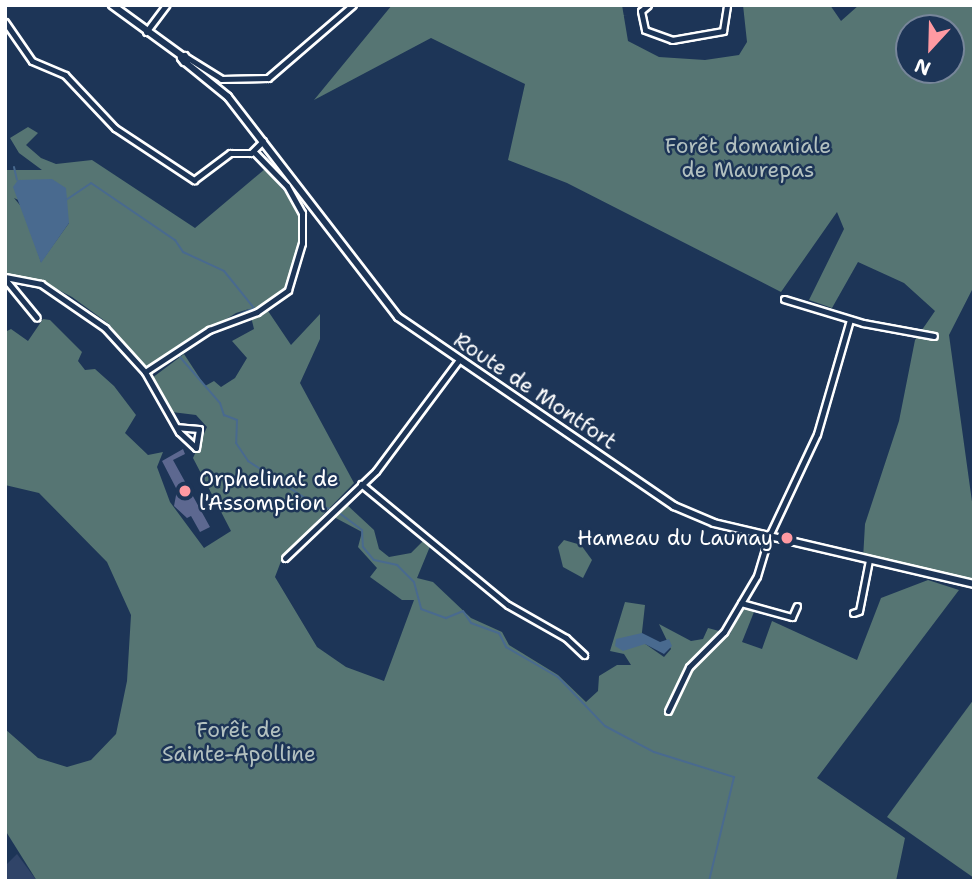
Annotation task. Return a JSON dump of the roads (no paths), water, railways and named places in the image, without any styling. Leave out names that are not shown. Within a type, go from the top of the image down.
[{"type":"street","name":"Route de Montfort","points":[[112,5],[185,59],[228,97],[384,303],[458,361],[674,506],[769,536],[974,584]]},
{"type":"street","points":[[146,32],[166,5]]},
{"type":"street","points":[[185,59],[221,79],[268,78],[352,5]]},
{"type":"street","points":[[648,5],[641,11],[645,30],[672,40],[723,31],[727,5]]},
{"type":"street","points":[[5,22],[32,61],[65,75],[115,128],[194,180],[230,153],[254,152],[263,141]]},
{"type":"street","points":[[145,372],[209,330],[248,316],[288,290],[303,231],[298,203],[254,152]]},
{"type":"street","points":[[5,278],[37,318]]},
{"type":"street","points":[[5,278],[60,294],[105,328],[145,372],[178,427],[190,447],[196,448],[199,429],[178,427]]},
{"type":"street","points":[[785,299],[850,320],[934,336]]},
{"type":"street","points":[[668,711],[689,667],[724,632],[757,576],[769,536],[817,434],[850,320]]},
{"type":"street","points":[[285,558],[361,484],[458,361]]},
{"type":"street","points":[[361,484],[508,605],[566,638],[584,655]]},
{"type":"street","points":[[853,613],[859,611],[869,560]]},
{"type":"street","points":[[741,603],[792,617],[797,606]]},
{"type":"waterway","points":[[14,167],[17,180]]},
{"type":"waterway","points":[[66,200],[91,183],[175,240],[183,252],[224,271],[254,308],[211,327]]},
{"type":"waterway","points":[[180,357],[220,403],[224,415],[237,420],[236,443],[248,461],[311,502],[330,509]]},
{"type":"waterway","points":[[338,512],[362,530],[363,547],[374,560],[397,565],[414,582],[421,609],[446,618],[463,611],[471,623],[499,633],[506,647],[558,677],[605,726],[654,752],[734,777],[709,881]]},
{"type":"place","name":"Orphelinat de l'Assomption","points":[[185,491]]},
{"type":"place","name":"Hameau du Launay","points":[[787,538]]},
{"type":"park label","name":"Forêt domaniale de Maurepas","points":[[748,158]]},
{"type":"park label","name":"Forêt de Sainte-Apolline","points":[[239,742]]}]
